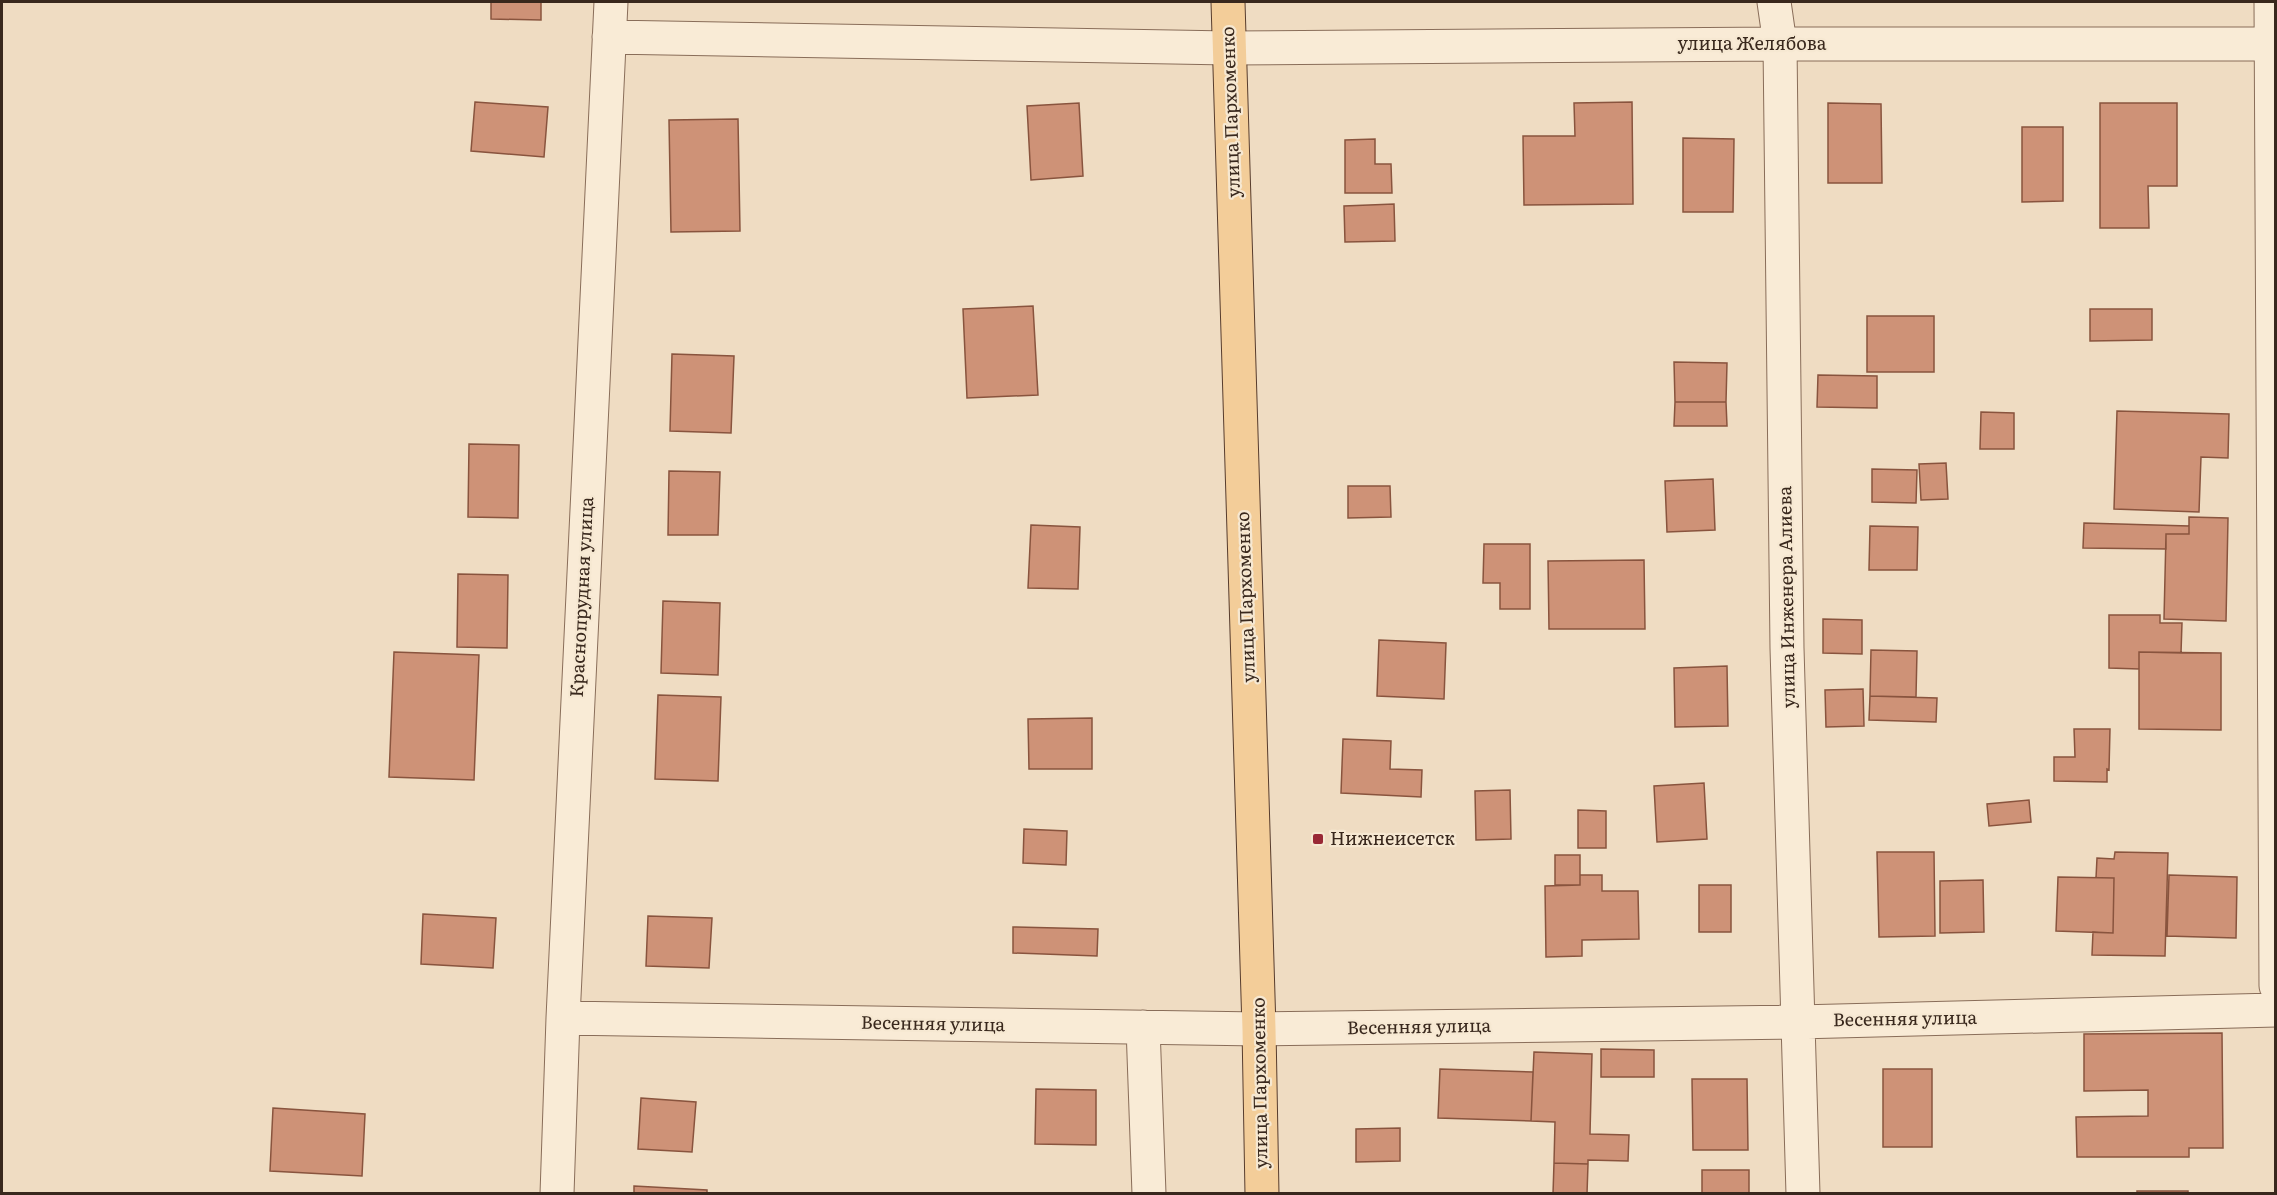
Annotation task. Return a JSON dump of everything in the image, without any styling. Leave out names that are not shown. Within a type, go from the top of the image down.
[{"type":"main road","name":"улица Пархоменко","points":[[1228,2],[1262,1194]]},
{"type":"street","name":"Краснопрудная улица","points":[[556,1194],[611,2]]},
{"type":"street","name":"улица Инженера Алиева","points":[[1774,2],[1780,44],[1787,648],[1803,1194]]},
{"type":"street","points":[[2271,2],[2276,986]]},
{"type":"street","name":"улица Желябова","points":[[609,37],[1229,48],[1780,44],[2273,44]]},
{"type":"street","name":"Весенняя улица","points":[[563,1018],[1259,1029],[1798,1022],[2276,1010]]},
{"type":"street","points":[[1143,1027],[1149,1194]]},
{"type":"building","points":[[491,2],[541,2],[541,20],[491,19]]},
{"type":"building","points":[[475,102],[548,107],[544,157],[471,151]]},
{"type":"building","points":[[1632,102],[1633,204],[1524,205],[1523,136],[1575,136],[1574,103]]},
{"type":"building","points":[[1079,103],[1083,176],[1031,180],[1027,106]]},
{"type":"building","points":[[1828,103],[1881,104],[1882,183],[1828,183]]},
{"type":"building","points":[[2100,103],[2177,103],[2177,186],[2148,186],[2149,228],[2100,228]]},
{"type":"building","points":[[738,119],[740,231],[671,232],[669,120]]},
{"type":"building","points":[[2022,127],[2063,127],[2063,201],[2022,202]]},
{"type":"building","points":[[1683,138],[1734,139],[1733,212],[1683,212]]},
{"type":"building","points":[[1375,139],[1375,164],[1391,164],[1392,193],[1345,193],[1345,140]]},
{"type":"building","points":[[1394,204],[1395,241],[1345,242],[1344,206]]},
{"type":"building","points":[[1033,306],[1038,395],[967,398],[963,309]]},
{"type":"building","points":[[2090,309],[2152,309],[2152,340],[2090,341]]},
{"type":"building","points":[[1867,316],[1934,316],[1934,372],[1867,372]]},
{"type":"building","points":[[672,354],[734,356],[731,433],[670,431]]},
{"type":"building","points":[[1674,362],[1727,363],[1726,402],[1675,402]]},
{"type":"building","points":[[1818,375],[1877,376],[1877,408],[1817,407]]},
{"type":"building","points":[[1675,402],[1726,402],[1727,426],[1674,426]]},
{"type":"building","points":[[2117,411],[2229,414],[2228,458],[2201,457],[2199,512],[2114,509]]},
{"type":"building","points":[[1981,412],[2014,413],[2014,449],[1980,449]]},
{"type":"building","points":[[469,444],[519,445],[518,518],[468,517]]},
{"type":"building","points":[[1946,463],[1948,499],[1921,500],[1919,464]]},
{"type":"building","points":[[1872,469],[1917,470],[1916,503],[1872,502]]},
{"type":"building","points":[[669,471],[720,472],[718,535],[668,535]]},
{"type":"building","points":[[1713,479],[1715,530],[1667,532],[1665,481]]},
{"type":"building","points":[[1348,486],[1390,486],[1391,517],[1348,518]]},
{"type":"building","points":[[2189,517],[2228,518],[2226,621],[2164,619],[2166,534],[2189,534]]},
{"type":"building","points":[[2084,523],[2189,526],[2189,534],[2166,534],[2166,549],[2083,548]]},
{"type":"building","points":[[1031,525],[1080,527],[1078,589],[1028,588]]},
{"type":"building","points":[[1870,526],[1918,527],[1917,570],[1869,570]]},
{"type":"building","points":[[1484,544],[1530,544],[1530,609],[1500,609],[1500,583],[1483,583]]},
{"type":"building","points":[[1644,560],[1645,629],[1549,629],[1548,561]]},
{"type":"building","points":[[458,574],[508,575],[507,648],[457,647]]},
{"type":"building","points":[[663,601],[720,603],[718,675],[661,673]]},
{"type":"building","points":[[2109,615],[2160,615],[2160,623],[2182,623],[2181,653],[2139,652],[2139,669],[2109,668]]},
{"type":"building","points":[[1823,619],[1862,620],[1862,654],[1823,653]]},
{"type":"building","points":[[1379,640],[1446,643],[1444,699],[1377,696]]},
{"type":"building","points":[[1871,650],[1917,651],[1916,697],[1870,696]]},
{"type":"building","points":[[394,652],[479,655],[474,780],[389,777]]},
{"type":"building","points":[[2139,652],[2221,653],[2221,730],[2139,729]]},
{"type":"building","points":[[1727,666],[1728,726],[1675,727],[1674,668]]},
{"type":"building","points":[[1863,689],[1864,726],[1826,727],[1825,690]]},
{"type":"building","points":[[658,695],[721,697],[718,781],[655,779]]},
{"type":"building","points":[[1870,696],[1937,698],[1936,722],[1869,720]]},
{"type":"building","points":[[1092,718],[1092,769],[1029,769],[1028,719]]},
{"type":"building","points":[[2074,729],[2110,729],[2107,782],[2054,781],[2054,757],[2075,757]]},
{"type":"building","points":[[1343,739],[1391,741],[1390,769],[1422,770],[1421,797],[1341,793]]},
{"type":"building","points":[[1704,783],[1707,839],[1657,842],[1654,786]]},
{"type":"building","points":[[1510,790],[1511,839],[1476,840],[1475,791]]},
{"type":"building","points":[[2029,800],[2031,822],[1989,826],[1987,804]]},
{"type":"building","points":[[1578,810],[1606,811],[1606,848],[1578,848]]},
{"type":"building","points":[[1024,829],[1067,831],[1066,865],[1023,863]]},
{"type":"building","points":[[1877,852],[1934,852],[1935,936],[1879,937]]},
{"type":"building","points":[[2115,852],[2168,853],[2165,956],[2092,955],[2093,932],[2113,933],[2114,878],[2096,878],[2097,858],[2114,859]]},
{"type":"building","points":[[1555,855],[1580,855],[1580,885],[1555,885]]},
{"type":"building","points":[[1580,875],[1602,875],[1602,891],[1638,891],[1639,939],[1582,940],[1582,956],[1546,957],[1545,886],[1580,885]]},
{"type":"building","points":[[2169,875],[2237,877],[2236,938],[2167,936]]},
{"type":"building","points":[[2058,877],[2114,878],[2113,933],[2056,931]]},
{"type":"building","points":[[1983,880],[1984,932],[1940,933],[1940,881]]},
{"type":"building","points":[[1699,885],[1731,885],[1731,932],[1699,932]]},
{"type":"building","points":[[423,914],[496,918],[493,968],[421,964]]},
{"type":"building","points":[[648,916],[712,918],[709,968],[646,966]]},
{"type":"building","points":[[1013,927],[1098,929],[1097,956],[1013,953]]},
{"type":"building","points":[[2222,1033],[2223,1148],[2189,1148],[2189,1157],[2077,1157],[2076,1117],[2148,1116],[2148,1090],[2084,1091],[2084,1034]]},
{"type":"building","points":[[1601,1049],[1654,1050],[1654,1077],[1601,1077]]},
{"type":"building","points":[[1534,1052],[1592,1054],[1590,1134],[1629,1135],[1628,1161],[1588,1160],[1588,1164],[1554,1163],[1555,1122],[1531,1121]]},
{"type":"building","points":[[1440,1069],[1533,1072],[1531,1121],[1438,1118]]},
{"type":"building","points":[[1883,1069],[1932,1069],[1932,1147],[1883,1147]]},
{"type":"building","points":[[1692,1079],[1747,1079],[1748,1150],[1693,1150]]},
{"type":"building","points":[[1036,1089],[1096,1090],[1096,1145],[1035,1144]]},
{"type":"building","points":[[641,1098],[696,1102],[692,1152],[638,1149]]},
{"type":"building","points":[[273,1108],[365,1114],[362,1176],[270,1171]]},
{"type":"building","points":[[1400,1128],[1400,1161],[1356,1162],[1356,1129]]},
{"type":"building","points":[[1554,1163],[1588,1164],[1587,1194],[1553,1194]]},
{"type":"building","points":[[1702,1170],[1749,1170],[1749,1194],[1702,1194]]},
{"type":"building","points":[[634,1186],[707,1190],[707,1194],[634,1194]]},
{"type":"building","points":[[2137,1191],[2188,1191],[2188,1194],[2137,1194]]},
{"type":"place","name":"Нижнеисетск","points":[[1318,839]]}]
